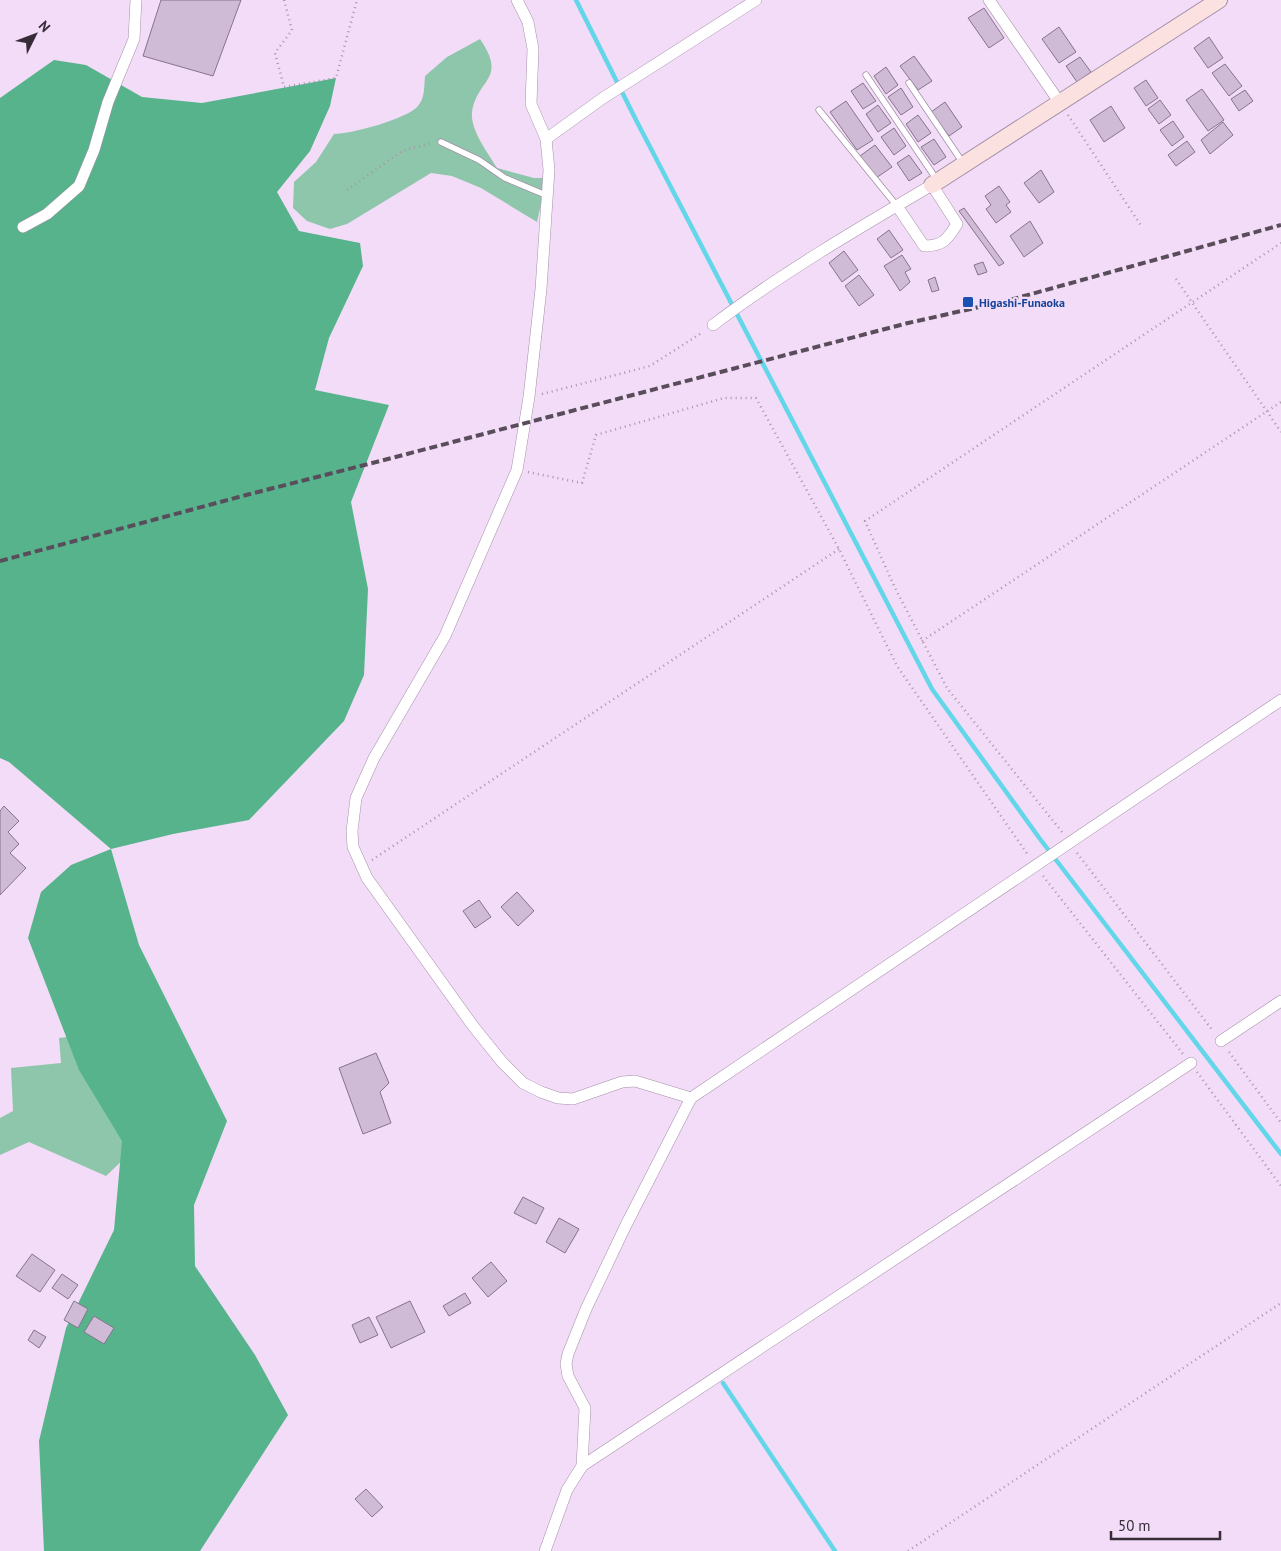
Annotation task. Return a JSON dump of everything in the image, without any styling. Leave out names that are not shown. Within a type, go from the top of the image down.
[{"type":"street","points":[[23,227],[47,214],[79,186],[94,150],[108,102],[134,39],[136,0]]},
{"type":"street","points":[[517,0],[528,22],[533,49],[531,104],[546,139],[550,170],[541,289],[529,398],[517,470],[445,636],[374,758],[356,798],[352,831],[353,847],[367,878],[473,1026],[502,1062],[524,1083],[558,1098],[573,1099],[622,1082],[635,1081],[691,1098]]},
{"type":"street","points":[[546,139],[603,98],[756,0]]},
{"type":"street","points":[[989,0],[1060,103]]},
{"type":"street","points":[[713,325],[749,298],[935,184],[1220,0]]},
{"type":"street","points":[[897,206],[924,246],[938,246],[948,238],[958,224],[935,184]]},
{"type":"street","points":[[582,1466],[585,1408],[568,1376],[566,1364],[568,1354],[586,1308],[691,1098],[1035,866],[1069,841],[1281,700]]},
{"type":"street","points":[[1221,1041],[1281,1001]]},
{"type":"street","points":[[545,1551],[567,1490],[582,1466],[1191,1063]]},
{"type":"lane","points":[[866,75],[935,184]]},
{"type":"lane","points":[[909,83],[964,165]]},
{"type":"lane","points":[[819,110],[897,206]]},
{"type":"lane","points":[[441,142],[479,160],[505,178],[548,196]]},
{"type":"path","points":[[284,0],[292,30],[275,53],[284,87],[336,78],[357,0]]},
{"type":"path","points":[[1060,103],[1142,227]]},
{"type":"path","points":[[347,190],[402,151],[441,142]]},
{"type":"path","points":[[1281,243],[865,521],[895,588],[947,688],[1069,841],[1091,874],[1221,1041],[1281,1123]]},
{"type":"path","points":[[1176,279],[1281,432]]},
{"type":"path","points":[[529,398],[650,366],[713,325]]},
{"type":"path","points":[[517,470],[582,483],[596,435],[724,398],[756,398],[839,549],[897,666],[1035,866],[1191,1063],[1281,1186]]},
{"type":"path","points":[[922,641],[1281,402]]},
{"type":"path","points":[[362,867],[839,549]]},
{"type":"path","points":[[908,1551],[1281,1303]]},
{"type":"green space","points":[[480,39],[488,53],[491,71],[475,101],[472,112],[474,126],[480,141],[497,168],[534,178],[547,178],[537,222],[481,188],[452,176],[431,173],[347,224],[330,229],[307,221],[293,208],[294,182],[316,162],[334,134],[378,125],[412,111],[422,99],[425,76],[447,57]]},
{"type":"green space","points":[[54,60],[86,65],[142,97],[202,103],[336,78],[330,106],[310,151],[277,192],[299,231],[360,243],[363,266],[329,338],[315,390],[389,405],[351,502],[368,589],[364,675],[344,721],[249,820],[173,834],[111,849],[9,762],[0,758],[0,98]]},
{"type":"green space","points":[[111,849],[139,945],[227,1121],[194,1205],[195,1266],[255,1355],[288,1415],[200,1551],[44,1551],[39,1441],[66,1328],[114,1230],[122,1141],[79,1070],[28,938],[41,892],[71,865]]},
{"type":"green space","points":[[138,1028],[128,1155],[106,1176],[29,1142],[0,1155],[0,1118],[13,1111],[11,1068],[61,1063],[59,1038]]},
{"type":"building","points":[[161,0],[241,0],[213,76],[143,56]]},
{"type":"building","points":[[984,8],[1004,38],[989,48],[968,18]]},
{"type":"building","points":[[1059,27],[1076,52],[1059,63],[1042,39]]},
{"type":"building","points":[[1209,37],[1223,58],[1208,68],[1194,48]]},
{"type":"building","points":[[914,56],[932,81],[918,90],[900,66]]},
{"type":"building","points":[[1080,57],[1091,72],[1077,82],[1066,66]]},
{"type":"building","points":[[1225,64],[1242,86],[1229,96],[1212,73]]},
{"type":"building","points":[[886,67],[898,85],[886,94],[874,76]]},
{"type":"building","points":[[1146,80],[1158,98],[1146,106],[1134,88]]},
{"type":"building","points":[[863,83],[876,101],[863,109],[851,91]]},
{"type":"building","points":[[901,88],[913,107],[901,115],[888,97]]},
{"type":"building","points":[[1202,89],[1224,120],[1208,131],[1186,100]]},
{"type":"building","points":[[1245,90],[1253,101],[1239,111],[1231,99]]},
{"type":"building","points":[[1160,100],[1171,115],[1159,124],[1148,109]]},
{"type":"building","points":[[846,101],[873,140],[857,150],[830,112]]},
{"type":"building","points":[[945,102],[962,127],[949,136],[931,112]]},
{"type":"building","points":[[878,105],[891,123],[878,132],[866,114]]},
{"type":"building","points":[[1111,106],[1125,128],[1104,142],[1090,120]]},
{"type":"building","points":[[918,115],[931,133],[918,142],[906,124]]},
{"type":"building","points":[[1173,121],[1184,137],[1172,146],[1160,130]]},
{"type":"building","points":[[1223,122],[1233,135],[1210,154],[1201,140]]},
{"type":"building","points":[[894,128],[906,146],[894,155],[881,137]]},
{"type":"building","points":[[934,139],[946,157],[934,165],[921,147]]},
{"type":"building","points":[[1187,141],[1195,152],[1176,166],[1168,155]]},
{"type":"building","points":[[875,145],[892,167],[876,178],[860,156]]},
{"type":"building","points":[[909,155],[922,173],[909,181],[897,163]]},
{"type":"building","points":[[1041,170],[1054,192],[1039,203],[1024,183]]},
{"type":"building","points":[[999,186],[1010,202],[1006,205],[1011,212],[996,223],[986,209],[991,205],[985,196]]},
{"type":"building","points":[[964,208],[1004,263],[999,266],[959,211]]},
{"type":"building","points":[[1030,221],[1043,243],[1024,257],[1010,236]]},
{"type":"building","points":[[889,230],[903,250],[891,258],[877,239]]},
{"type":"building","points":[[844,251],[858,270],[842,282],[829,263]]},
{"type":"building","points":[[902,255],[911,269],[905,272],[910,282],[900,291],[884,266]]},
{"type":"building","points":[[983,262],[987,272],[978,275],[974,265]]},
{"type":"building","points":[[859,275],[874,295],[859,306],[845,286]]},
{"type":"building","points":[[935,277],[939,290],[932,292],[928,280]]},
{"type":"building","points":[[4,806],[19,821],[8,832],[19,844],[10,853],[26,868],[0,895],[0,811]]},
{"type":"building","points":[[517,892],[534,911],[518,926],[501,907]]},
{"type":"building","points":[[479,900],[491,917],[475,928],[463,911]]},
{"type":"building","points":[[376,1053],[389,1083],[380,1092],[391,1123],[363,1134],[339,1068]]},
{"type":"building","points":[[523,1197],[544,1208],[536,1224],[514,1213]]},
{"type":"building","points":[[559,1218],[579,1229],[565,1253],[546,1242]]},
{"type":"building","points":[[32,1254],[55,1270],[40,1292],[16,1276]]},
{"type":"building","points":[[491,1262],[507,1281],[488,1297],[472,1278]]},
{"type":"building","points":[[62,1274],[78,1285],[68,1299],[52,1288]]},
{"type":"building","points":[[465,1293],[471,1303],[449,1316],[443,1306]]},
{"type":"building","points":[[74,1301],[88,1309],[78,1328],[64,1320]]},
{"type":"building","points":[[410,1301],[425,1332],[391,1348],[376,1317]]},
{"type":"building","points":[[94,1316],[114,1328],[104,1344],[84,1332]]},
{"type":"building","points":[[369,1317],[378,1335],[360,1343],[352,1325]]},
{"type":"building","points":[[34,1330],[46,1337],[39,1348],[28,1340]]},
{"type":"building","points":[[366,1489],[383,1507],[372,1517],[355,1499]]},
{"type":"waterway","points":[[576,0],[636,120],[932,689],[1040,839],[1281,1154]]},
{"type":"waterway","points":[[723,1383],[835,1551]]},
{"type":"railway","points":[[0,561],[908,323],[1006,301],[1281,225]]},
{"type":"place","name":"Higashi-Funaoka","points":[[968,302]]}]
